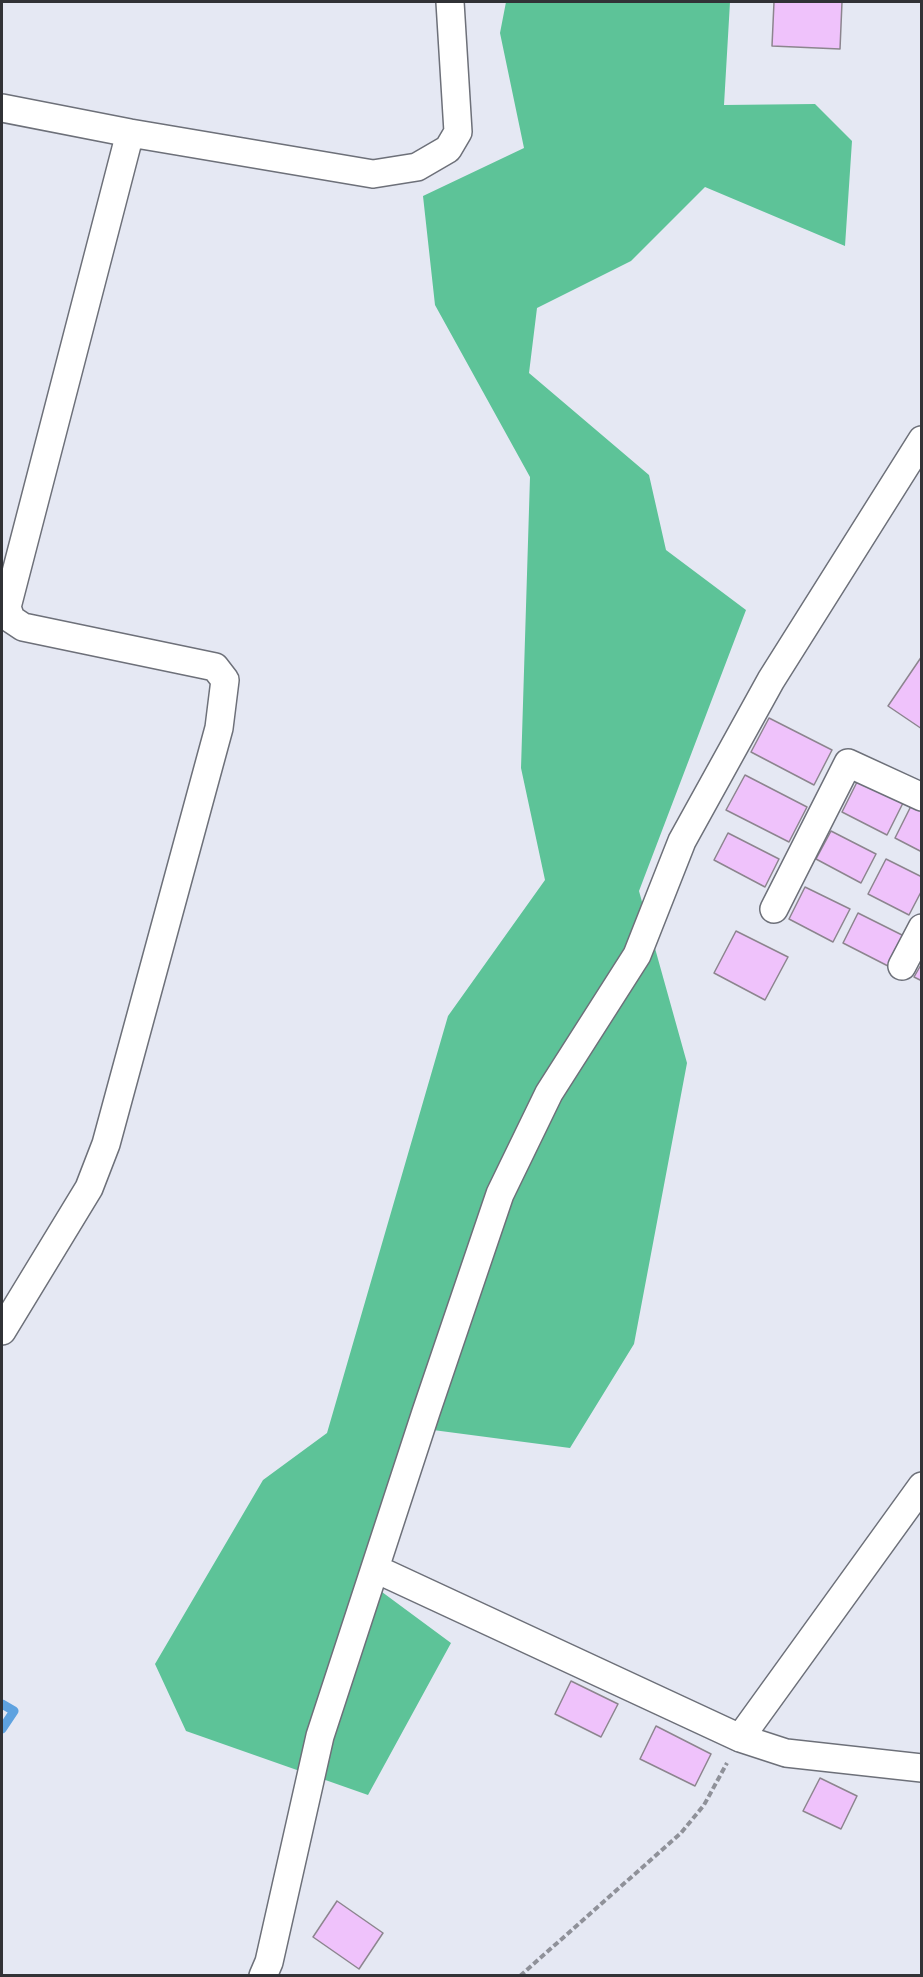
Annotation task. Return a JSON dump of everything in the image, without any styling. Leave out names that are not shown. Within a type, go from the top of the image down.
[{"type":"street","points":[[2,108],[130,133],[373,174],[417,167],[448,149],[458,132],[450,2]]},
{"type":"street","points":[[2,1331],[88,1188],[106,1144],[219,728],[225,681],[215,667],[23,627],[11,620],[7,607],[130,133]]},
{"type":"street","points":[[263,1976],[269,1962],[320,1736],[500,1194],[549,1093],[637,955],[682,841],[771,680],[921,441]]},
{"type":"street","points":[[774,909],[848,763],[921,798]]},
{"type":"street","points":[[902,966],[921,928]]},
{"type":"street","points":[[740,1738],[921,1486]]},
{"type":"street","points":[[376,1569],[740,1738],[786,1753],[921,1768]]},
{"type":"path","points":[[520,1976],[681,1833],[704,1805],[740,1738]]},
{"type":"green space","points":[[506,2],[730,2],[724,105],[815,104],[852,141],[845,246],[705,187],[631,261],[537,308],[529,373],[649,475],[666,550],[746,610],[639,891],[687,1063],[634,1344],[570,1448],[433,1430],[382,1592],[451,1643],[368,1795],[186,1731],[155,1664],[263,1480],[327,1433],[448,1016],[545,880],[521,768],[530,477],[435,305],[423,196],[524,148],[500,33]]},
{"type":"building","points":[[774,2],[842,2],[840,49],[772,46]]},
{"type":"building","points":[[922,656],[922,729],[888,706]]},
{"type":"building","points":[[769,718],[832,750],[814,785],[751,752]]},
{"type":"building","points":[[745,775],[807,807],[789,842],[726,810]]},
{"type":"building","points":[[858,780],[903,803],[887,835],[842,812]]},
{"type":"building","points":[[911,806],[922,811],[922,852],[895,838]]},
{"type":"building","points":[[831,831],[876,854],[861,883],[816,859]]},
{"type":"building","points":[[728,833],[779,859],[765,887],[714,860]]},
{"type":"building","points":[[886,859],[922,877],[922,890],[909,915],[868,894]]},
{"type":"building","points":[[805,887],[850,909],[833,942],[789,919]]},
{"type":"building","points":[[858,913],[904,936],[888,966],[843,943]]},
{"type":"building","points":[[736,931],[788,957],[765,1000],[714,973]]},
{"type":"building","points":[[922,963],[922,981],[914,977]]},
{"type":"building","points":[[571,1681],[618,1704],[601,1737],[555,1714]]},
{"type":"building","points":[[656,1726],[711,1754],[695,1786],[640,1759]]},
{"type":"building","points":[[820,1778],[857,1796],[841,1829],[803,1811]]},
{"type":"building","points":[[337,1901],[383,1933],[359,1969],[313,1937]]},
{"type":"waterway","points":[[2,1704],[14,1711],[2,1729]]}]
